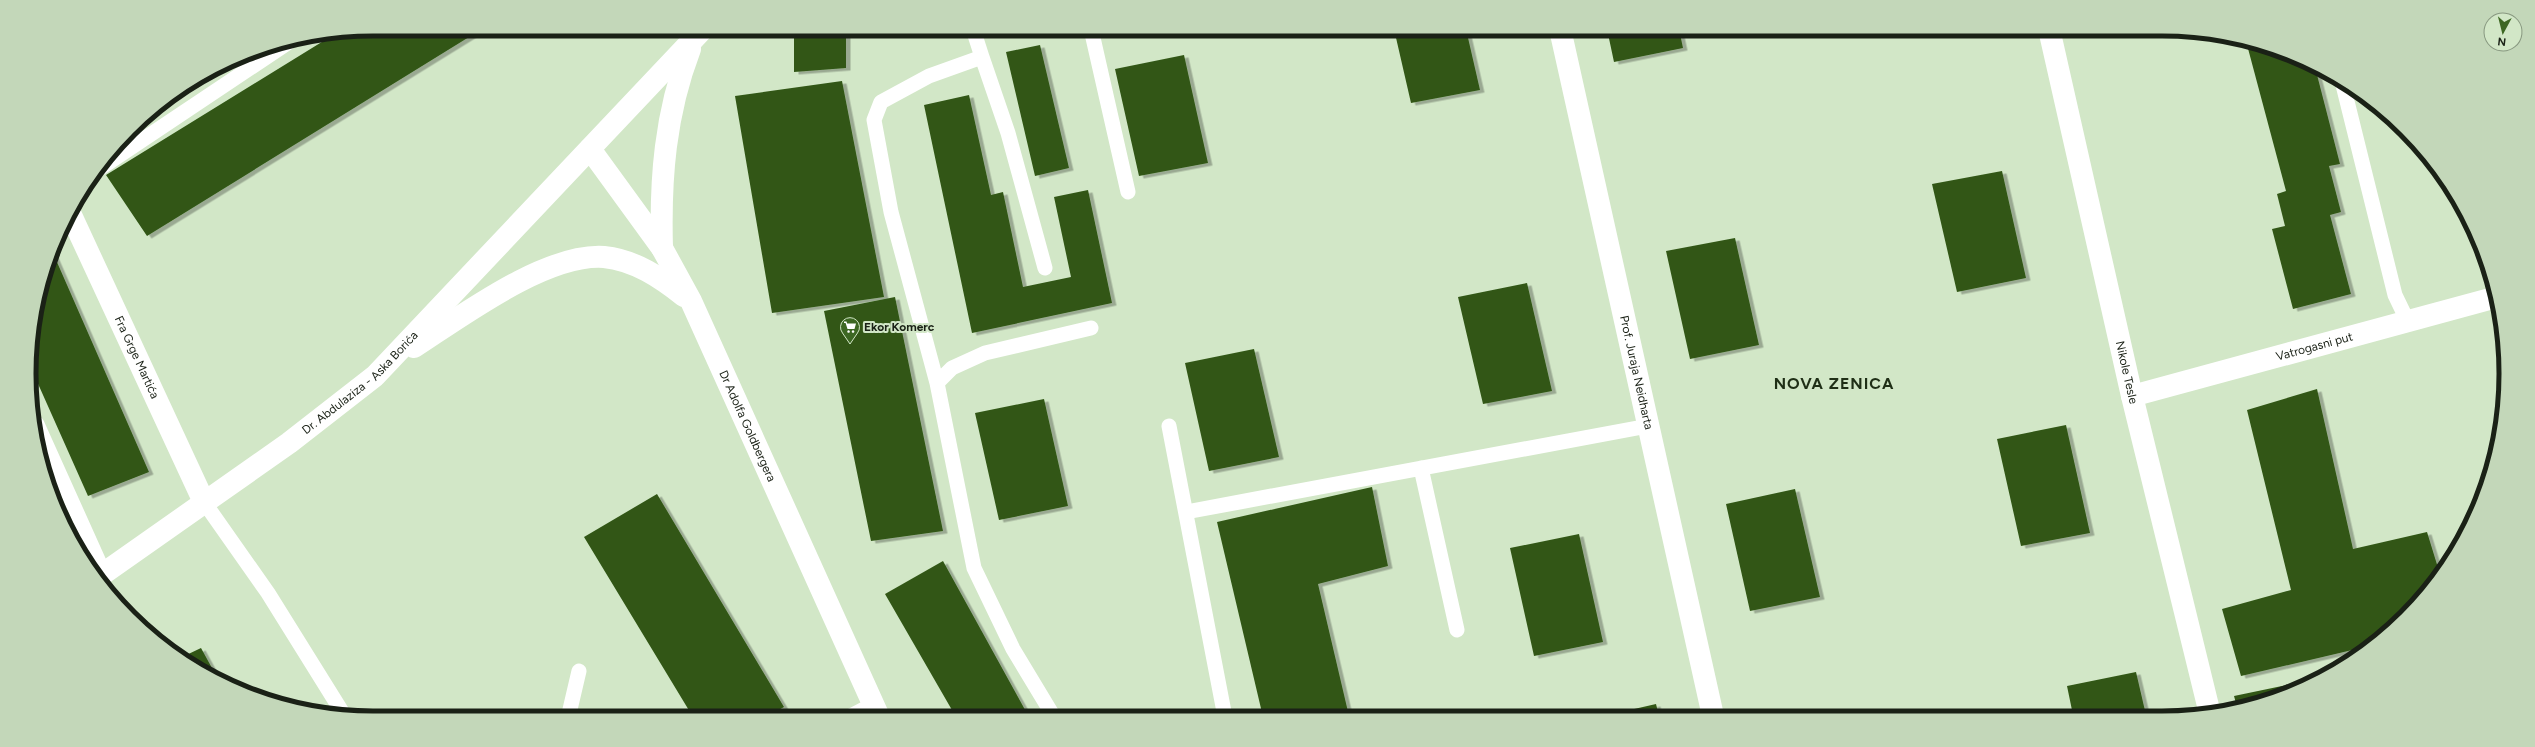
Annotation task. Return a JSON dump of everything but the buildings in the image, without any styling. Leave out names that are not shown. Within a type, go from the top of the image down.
[{"type":"street","name":"Dr. Abdulaziza - Aska Borića","points":[[102,574],[289,443],[375,376],[696,36]]},
{"type":"street","points":[[662,248],[661,212],[664,152],[668,126],[678,81],[697,36]]},
{"type":"street","name":"Prof. Juraja Neidharta","points":[[1562,36],[1712,711]]},
{"type":"street","name":"Nikole Tesle","points":[[2051,36],[2132,396],[2208,708]]},
{"type":"street","name":"Dr Adolfa Goldbergera","points":[[590,149],[662,248],[691,302],[876,711]]},
{"type":"street","name":"Fra Grge Martića","points":[[73,219],[204,502]]},
{"type":"street","points":[[375,376],[412,348],[488,299],[534,274],[576,260],[604,257],[632,264],[654,273],[691,302]]},
{"type":"street","name":"Vatrogasni put","points":[[2132,396],[2490,299]]},
{"type":"lane","points":[[975,36],[1008,133],[1045,268]]},
{"type":"lane","points":[[1093,36],[1128,192]]},
{"type":"lane","points":[[114,158],[275,51]]},
{"type":"lane","points":[[982,57],[929,76],[881,102],[874,120],[891,212],[936,383],[974,568],[1013,649],[1050,711]]},
{"type":"lane","points":[[2344,90],[2395,295],[2408,322]]},
{"type":"lane","points":[[936,383],[952,368],[985,353],[1091,328]]},
{"type":"lane","points":[[1169,426],[1224,711]]},
{"type":"lane","points":[[1186,512],[1648,426]]},
{"type":"lane","points":[[41,434],[96,565]]},
{"type":"lane","points":[[1421,468],[1457,630]]},
{"type":"lane","points":[[204,502],[268,593],[340,709]]},
{"type":"lane","points":[[570,711],[579,671]]},
{"type":"place","name":"Ekor Komerc","points":[[850,344]]},
{"type":"district","name":"NOVA ZENICA","points":[[1834,383]]}]
